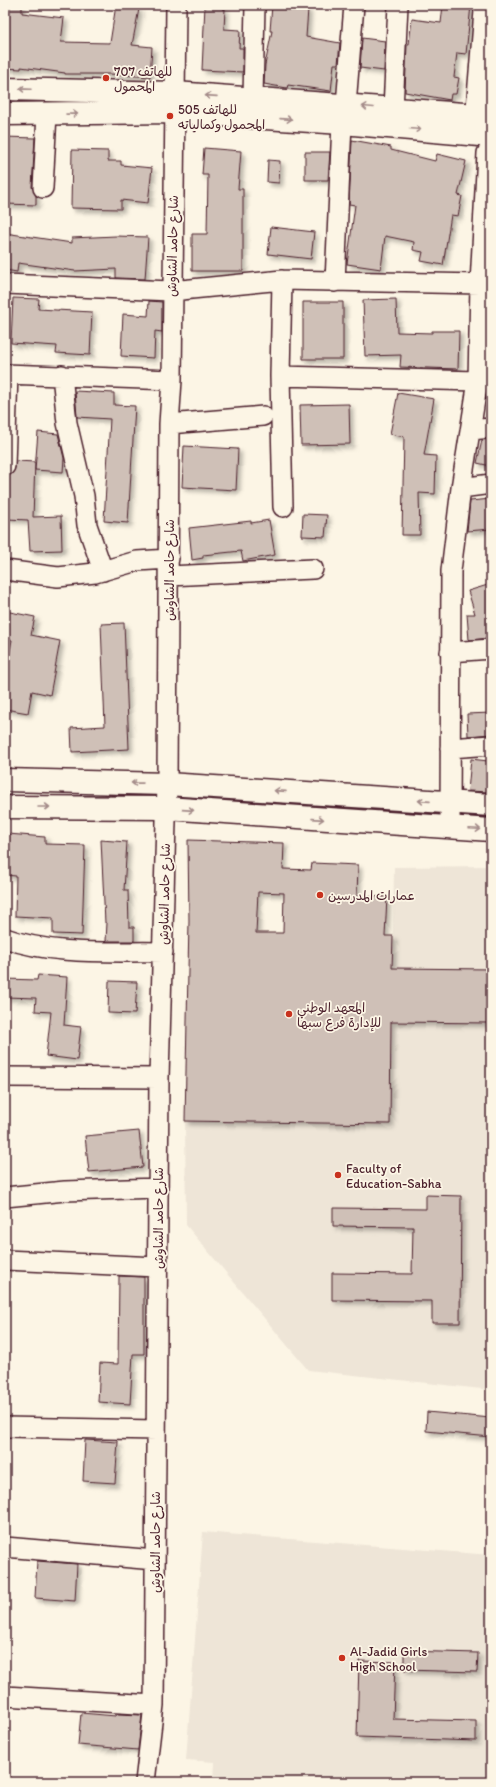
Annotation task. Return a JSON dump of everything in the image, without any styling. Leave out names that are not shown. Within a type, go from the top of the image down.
[{"type":"main road","points":[[486,5],[486,133]]},
{"type":"main road","points":[[5,88],[175,103],[344,114],[393,109],[486,133]]},
{"type":"main road","points":[[5,114],[47,114],[253,98],[344,114],[486,133]]},
{"type":"main road","points":[[5,780],[167,784],[491,805]]},
{"type":"main road","points":[[5,807],[166,808],[491,830]]},
{"type":"street","name":"شارع حامد الشاوش","points":[[145,1782],[154,1705],[159,1078],[167,784],[169,424],[172,380],[171,291],[176,5]]},
{"type":"street","points":[[253,98],[255,5]]},
{"type":"street","points":[[335,282],[344,114],[354,5]]},
{"type":"street","points":[[393,109],[398,5]]},
{"type":"street","points":[[43,188],[47,114]]},
{"type":"street","points":[[450,827],[451,571],[461,488],[478,381],[485,285],[486,133]]},
{"type":"street","points":[[5,284],[171,291],[282,280],[485,285]]},
{"type":"street","points":[[282,280],[280,376],[283,507]]},
{"type":"street","points":[[5,466],[6,374],[172,380]]},
{"type":"street","points":[[62,376],[67,422],[84,496],[87,525],[102,571]]},
{"type":"street","points":[[280,376],[478,381]]},
{"type":"street","points":[[169,424],[263,416]]},
{"type":"street","points":[[471,430],[491,428]]},
{"type":"street","points":[[461,488],[491,484]]},
{"type":"street","points":[[5,570],[58,577],[102,571],[137,561],[169,568],[312,569]]},
{"type":"street","points":[[450,652],[491,650]]},
{"type":"street","points":[[450,748],[491,745]]},
{"type":"street","points":[[5,938],[34,947],[56,950],[163,952]]},
{"type":"street","points":[[5,1077],[159,1078]]},
{"type":"street","points":[[5,1197],[65,1191],[158,1188]]},
{"type":"street","points":[[5,1260],[158,1268]]},
{"type":"street","points":[[5,1427],[156,1430]]},
{"type":"street","points":[[5,1547],[155,1560]]},
{"type":"street","points":[[5,1696],[154,1705]]},
{"type":"shaded area","name":"Faculty of Education-Sabha","points":[[491,866],[491,1390],[308,1370],[186,1225],[185,1121],[390,1124],[394,867]]},
{"type":"shaded area","name":"Al-Jadid Girls High School","points":[[203,1532],[491,1555],[491,1782],[213,1782],[214,1762],[186,1760]]},
{"type":"building","points":[[5,5],[22,5],[22,13],[64,18],[61,42],[110,43],[116,5],[139,9],[132,45],[152,47],[150,77],[110,74],[65,74],[21,67],[21,69],[5,68]]},
{"type":"building","points":[[205,5],[222,5],[222,9],[225,9],[224,29],[240,30],[239,48],[243,48],[243,72],[202,70]]},
{"type":"building","points":[[272,5],[286,5],[286,7],[308,9],[306,37],[340,43],[338,64],[334,64],[331,91],[288,85],[287,88],[264,84],[265,65],[272,31],[270,31]]},
{"type":"building","points":[[443,5],[471,5],[466,54],[457,53],[454,77],[459,78],[456,94],[451,94],[450,100],[405,92],[407,44],[409,44],[412,19],[441,23]]},
{"type":"building","points":[[362,38],[385,41],[384,71],[360,68]]},
{"type":"building","points":[[5,137],[35,138],[32,187],[36,196],[36,205],[5,204]]},
{"type":"building","points":[[352,140],[391,147],[391,150],[435,161],[437,154],[466,161],[458,195],[462,196],[458,216],[451,215],[443,265],[421,261],[423,252],[413,250],[414,242],[385,236],[381,269],[347,264],[355,205],[349,204]]},
{"type":"building","points":[[204,148],[241,151],[238,189],[243,189],[243,271],[192,271],[192,234],[207,234],[208,175],[202,175]]},
{"type":"building","points":[[72,150],[108,151],[108,161],[121,161],[121,165],[152,168],[148,203],[121,200],[121,209],[71,208]]},
{"type":"building","points":[[305,152],[330,152],[328,180],[305,180]]},
{"type":"building","points":[[268,160],[280,161],[279,183],[267,182]]},
{"type":"building","points":[[271,227],[314,232],[311,259],[268,254]]},
{"type":"building","points":[[5,233],[72,243],[72,238],[116,236],[148,237],[145,279],[116,278],[116,269],[75,271],[18,263],[17,272],[5,270]]},
{"type":"building","points":[[13,298],[39,299],[38,309],[92,312],[90,355],[56,353],[57,346],[11,343]]},
{"type":"building","points":[[396,299],[397,332],[432,333],[432,331],[459,331],[458,369],[400,367],[401,355],[365,356],[363,300]]},
{"type":"building","points":[[149,301],[162,302],[162,332],[155,331],[154,358],[121,356],[123,314],[148,316]]},
{"type":"building","points":[[303,302],[343,302],[343,359],[303,359]]},
{"type":"building","points":[[75,391],[114,393],[114,405],[135,406],[128,523],[104,521],[110,419],[77,417]]},
{"type":"building","points":[[398,393],[434,399],[424,455],[436,456],[435,494],[419,493],[420,535],[402,535],[404,437],[390,434]]},
{"type":"building","points":[[349,404],[350,444],[301,445],[300,405]]},
{"type":"building","points":[[38,432],[58,434],[64,458],[63,472],[35,470]]},
{"type":"building","points":[[491,439],[491,466],[477,463],[482,440]]},
{"type":"building","points":[[184,446],[238,449],[236,490],[182,487]]},
{"type":"building","points":[[16,461],[35,462],[33,517],[61,516],[62,550],[30,551],[28,520],[7,519],[8,476],[14,471]]},
{"type":"building","points":[[491,499],[491,529],[467,531],[470,501]]},
{"type":"building","points":[[303,514],[327,515],[325,537],[302,536]]},
{"type":"building","points":[[269,520],[275,555],[243,561],[241,551],[203,555],[203,558],[192,560],[189,528]]},
{"type":"building","points":[[491,584],[491,638],[469,640],[467,614],[475,614],[468,591]]},
{"type":"building","points":[[5,611],[35,617],[31,635],[60,641],[50,695],[32,691],[28,713],[5,709],[5,680],[12,640],[5,639]]},
{"type":"building","points":[[124,623],[129,749],[72,752],[71,728],[105,726],[101,624]]},
{"type":"building","points":[[491,713],[491,734],[468,736],[467,714]]},
{"type":"building","points":[[471,759],[488,761],[487,769],[491,770],[491,792],[468,791]]},
{"type":"building","points":[[8,834],[45,837],[45,844],[85,845],[82,935],[53,934],[53,918],[15,916],[16,876],[5,875]]},
{"type":"building","points":[[101,840],[127,842],[124,890],[128,890],[129,927],[134,927],[134,941],[106,941],[107,923],[105,923]]},
{"type":"building","name":"المعهد الوطني للإدارة فرع سبها","points":[[188,840],[284,843],[283,869],[311,870],[312,863],[358,865],[357,896],[387,897],[385,936],[393,936],[392,968],[491,969],[491,1023],[391,1022],[390,1124],[185,1121],[189,921]],"holes":[[[258,892],[284,893],[283,933],[256,933]]]},
{"type":"building","points":[[38,975],[67,977],[64,1025],[81,1027],[77,1060],[46,1056],[51,1012],[35,1011],[36,998],[5,997],[5,979],[37,980]]},
{"type":"building","points":[[109,981],[137,982],[135,1014],[108,1013]]},
{"type":"building","points":[[139,1131],[143,1167],[89,1172],[85,1136]]},
{"type":"building","points":[[426,1195],[461,1196],[460,1323],[432,1323],[432,1301],[332,1300],[332,1273],[412,1274],[413,1227],[333,1226],[333,1208],[426,1209]]},
{"type":"building","points":[[119,1276],[144,1277],[144,1354],[133,1354],[130,1404],[98,1402],[100,1363],[118,1364]]},
{"type":"building","points":[[427,1412],[491,1418],[491,1437],[426,1431]]},
{"type":"building","points":[[85,1440],[118,1442],[115,1483],[83,1481]]},
{"type":"building","points":[[37,1561],[77,1564],[75,1601],[35,1598]]},
{"type":"building","points":[[404,1651],[478,1653],[477,1672],[404,1670]]},
{"type":"building","points":[[359,1661],[395,1662],[393,1719],[476,1721],[476,1741],[357,1737]]},
{"type":"building","points":[[81,1713],[116,1716],[117,1714],[142,1715],[138,1750],[78,1745]]},
{"type":"place","name":"707 للهاتف المحمول","points":[[106,78]]},
{"type":"place","name":"505 للهاتف المحمول وكمالياته","points":[[170,116]]},
{"type":"place","name":"عمارات المدرسين","points":[[320,895]]},
{"type":"place","name":"المعهد الوطني للإدارة فرع سبها","points":[[289,1014]]},
{"type":"place","name":"Faculty of Education-Sabha","points":[[338,1175]]},
{"type":"place","name":"Al-Jadid Girls High School","points":[[342,1658]]}]
